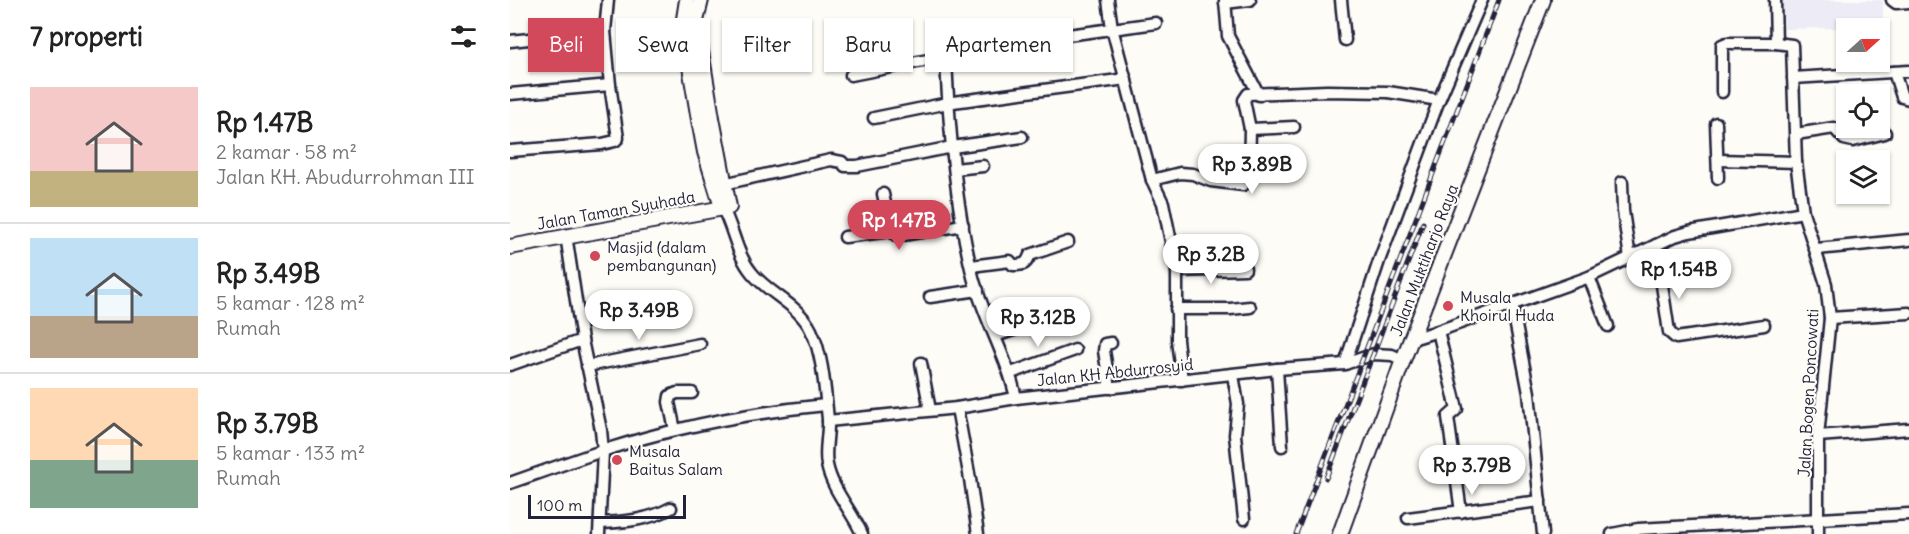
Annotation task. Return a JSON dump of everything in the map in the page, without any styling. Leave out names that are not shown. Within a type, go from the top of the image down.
[{"type":"street","points":[[510,151],[615,141],[617,134],[605,31],[608,0]]},
{"type":"street","points":[[687,0],[683,25],[726,210],[743,261],[762,283],[797,311],[811,330],[821,357],[827,426],[826,462],[829,474],[862,534]]},
{"type":"street","points":[[701,0],[696,21],[705,119]]},
{"type":"street","points":[[1108,0],[1112,28],[1152,180],[1162,203],[1177,271],[1177,340],[1182,380]]},
{"type":"street","points":[[1250,0],[1225,2],[1228,36],[1259,94]]},
{"type":"street","points":[[1341,0],[1345,40]]},
{"type":"street","points":[[1345,364],[1379,261],[1438,100],[1482,0]]},
{"type":"street","name":"Jalan Muktiharjo Raya","points":[[1340,534],[1403,360],[1543,0]]},
{"type":"street","points":[[1722,92],[1722,45],[1727,43],[1776,43],[1775,0]]},
{"type":"street","points":[[1892,0],[1896,3],[1909,2]]},
{"type":"street","points":[[1073,34],[1156,23]]},
{"type":"street","points":[[510,41],[605,31]]},
{"type":"street","name":"Jalan Bogen Poncowati","points":[[1776,43],[1790,44],[1792,47],[1796,162],[1803,212],[1826,284],[1830,318],[1818,436],[1818,534]]},
{"type":"street","points":[[851,75],[925,61]]},
{"type":"street","points":[[1793,78],[1909,71]]},
{"type":"street","points":[[947,72],[952,147],[971,266],[995,336],[1011,373],[1016,398]]},
{"type":"street","points":[[1894,72],[1902,97],[1909,99]]},
{"type":"street","points":[[874,118],[948,103],[1126,79]]},
{"type":"street","points":[[510,94],[610,85]]},
{"type":"street","points":[[1152,180],[1180,173],[1192,174],[1210,182],[1243,185],[1249,179],[1250,129],[1244,100],[1248,94],[1328,91],[1388,92],[1438,100]]},
{"type":"street","points":[[1716,123],[1718,178]]},
{"type":"street","points":[[1250,129],[1294,127]]},
{"type":"street","points":[[1796,134],[1834,128],[1836,130]]},
{"type":"street","points":[[720,184],[831,160],[842,162],[845,166],[857,166],[952,147],[1023,137]]},
{"type":"street","points":[[1843,138],[1853,141],[1865,138]]},
{"type":"street","points":[[1718,160],[1796,162]]},
{"type":"street","points":[[955,170],[983,166]]},
{"type":"street","points":[[1622,182],[1623,211],[1630,258]]},
{"type":"street","points":[[883,194],[891,231],[897,236],[963,225]]},
{"type":"street","name":"Jalan Taman Syuhada","points":[[510,247],[567,235],[726,210]]},
{"type":"street","points":[[1412,339],[1589,277],[1689,232],[1803,212]]},
{"type":"street","points":[[845,237],[891,231]]},
{"type":"street","points":[[567,235],[582,340],[601,430],[603,451],[599,528],[654,517],[670,508]]},
{"type":"street","points":[[1816,249],[1909,240]]},
{"type":"street","points":[[971,266],[1010,261],[1013,266],[1023,265],[1030,255],[1068,242]]},
{"type":"street","points":[[1656,245],[1669,332],[1672,336],[1676,338],[1764,325]]},
{"type":"street","points":[[1177,271],[1245,269]]},
{"type":"street","points":[[1589,277],[1608,326]]},
{"type":"street","points":[[930,297],[978,290]]},
{"type":"street","points":[[1512,305],[1529,393],[1543,534]]},
{"type":"street","points":[[1176,309],[1250,307]]},
{"type":"street","points":[[1830,318],[1909,313]]},
{"type":"street","points":[[995,336],[1057,316]]},
{"type":"street","points":[[1438,331],[1457,409],[1448,417],[1461,512]]},
{"type":"street","points":[[510,365],[582,340]]},
{"type":"street","points":[[1110,388],[1104,351],[1105,344],[1111,343]]},
{"type":"street","points":[[587,366],[700,344]]},
{"type":"street","points":[[1011,373],[1076,350]]},
{"type":"street","name":"Jalan KH Abdurrosyid","points":[[827,426],[1016,398],[1277,369],[1345,364],[1374,354],[1392,355],[1403,360]]},
{"type":"street","points":[[921,363],[930,410]]},
{"type":"street","points":[[1277,369],[1282,446]]},
{"type":"street","points":[[1233,375],[1238,404],[1235,435],[1244,519]]},
{"type":"street","points":[[675,430],[669,402],[670,396],[677,393],[692,393]]},
{"type":"street","points":[[510,483],[603,451],[675,430],[775,410],[825,405]]},
{"type":"street","points":[[957,408],[978,534]]},
{"type":"street","points":[[1818,436],[1909,429]]},
{"type":"street","points":[[1408,518],[1540,501]]},
{"type":"street","points":[[1612,534],[1638,529],[1709,529],[1909,514]]},
{"type":"shaded area","points":[[1783,0],[1883,0],[1883,18],[1836,18],[1836,28],[1784,29]]},
{"type":"railway","points":[[1296,534],[1499,0]]},
{"type":"railway","points":[[1326,478],[1423,223]]},
{"type":"place","name":"Masjid (dalam pembangunan)","points":[[595,256]]},
{"type":"place","name":"Musala Khoirul Huda","points":[[1448,306]]},
{"type":"place","name":"Musala Baitus Salam","points":[[617,460]]}]
